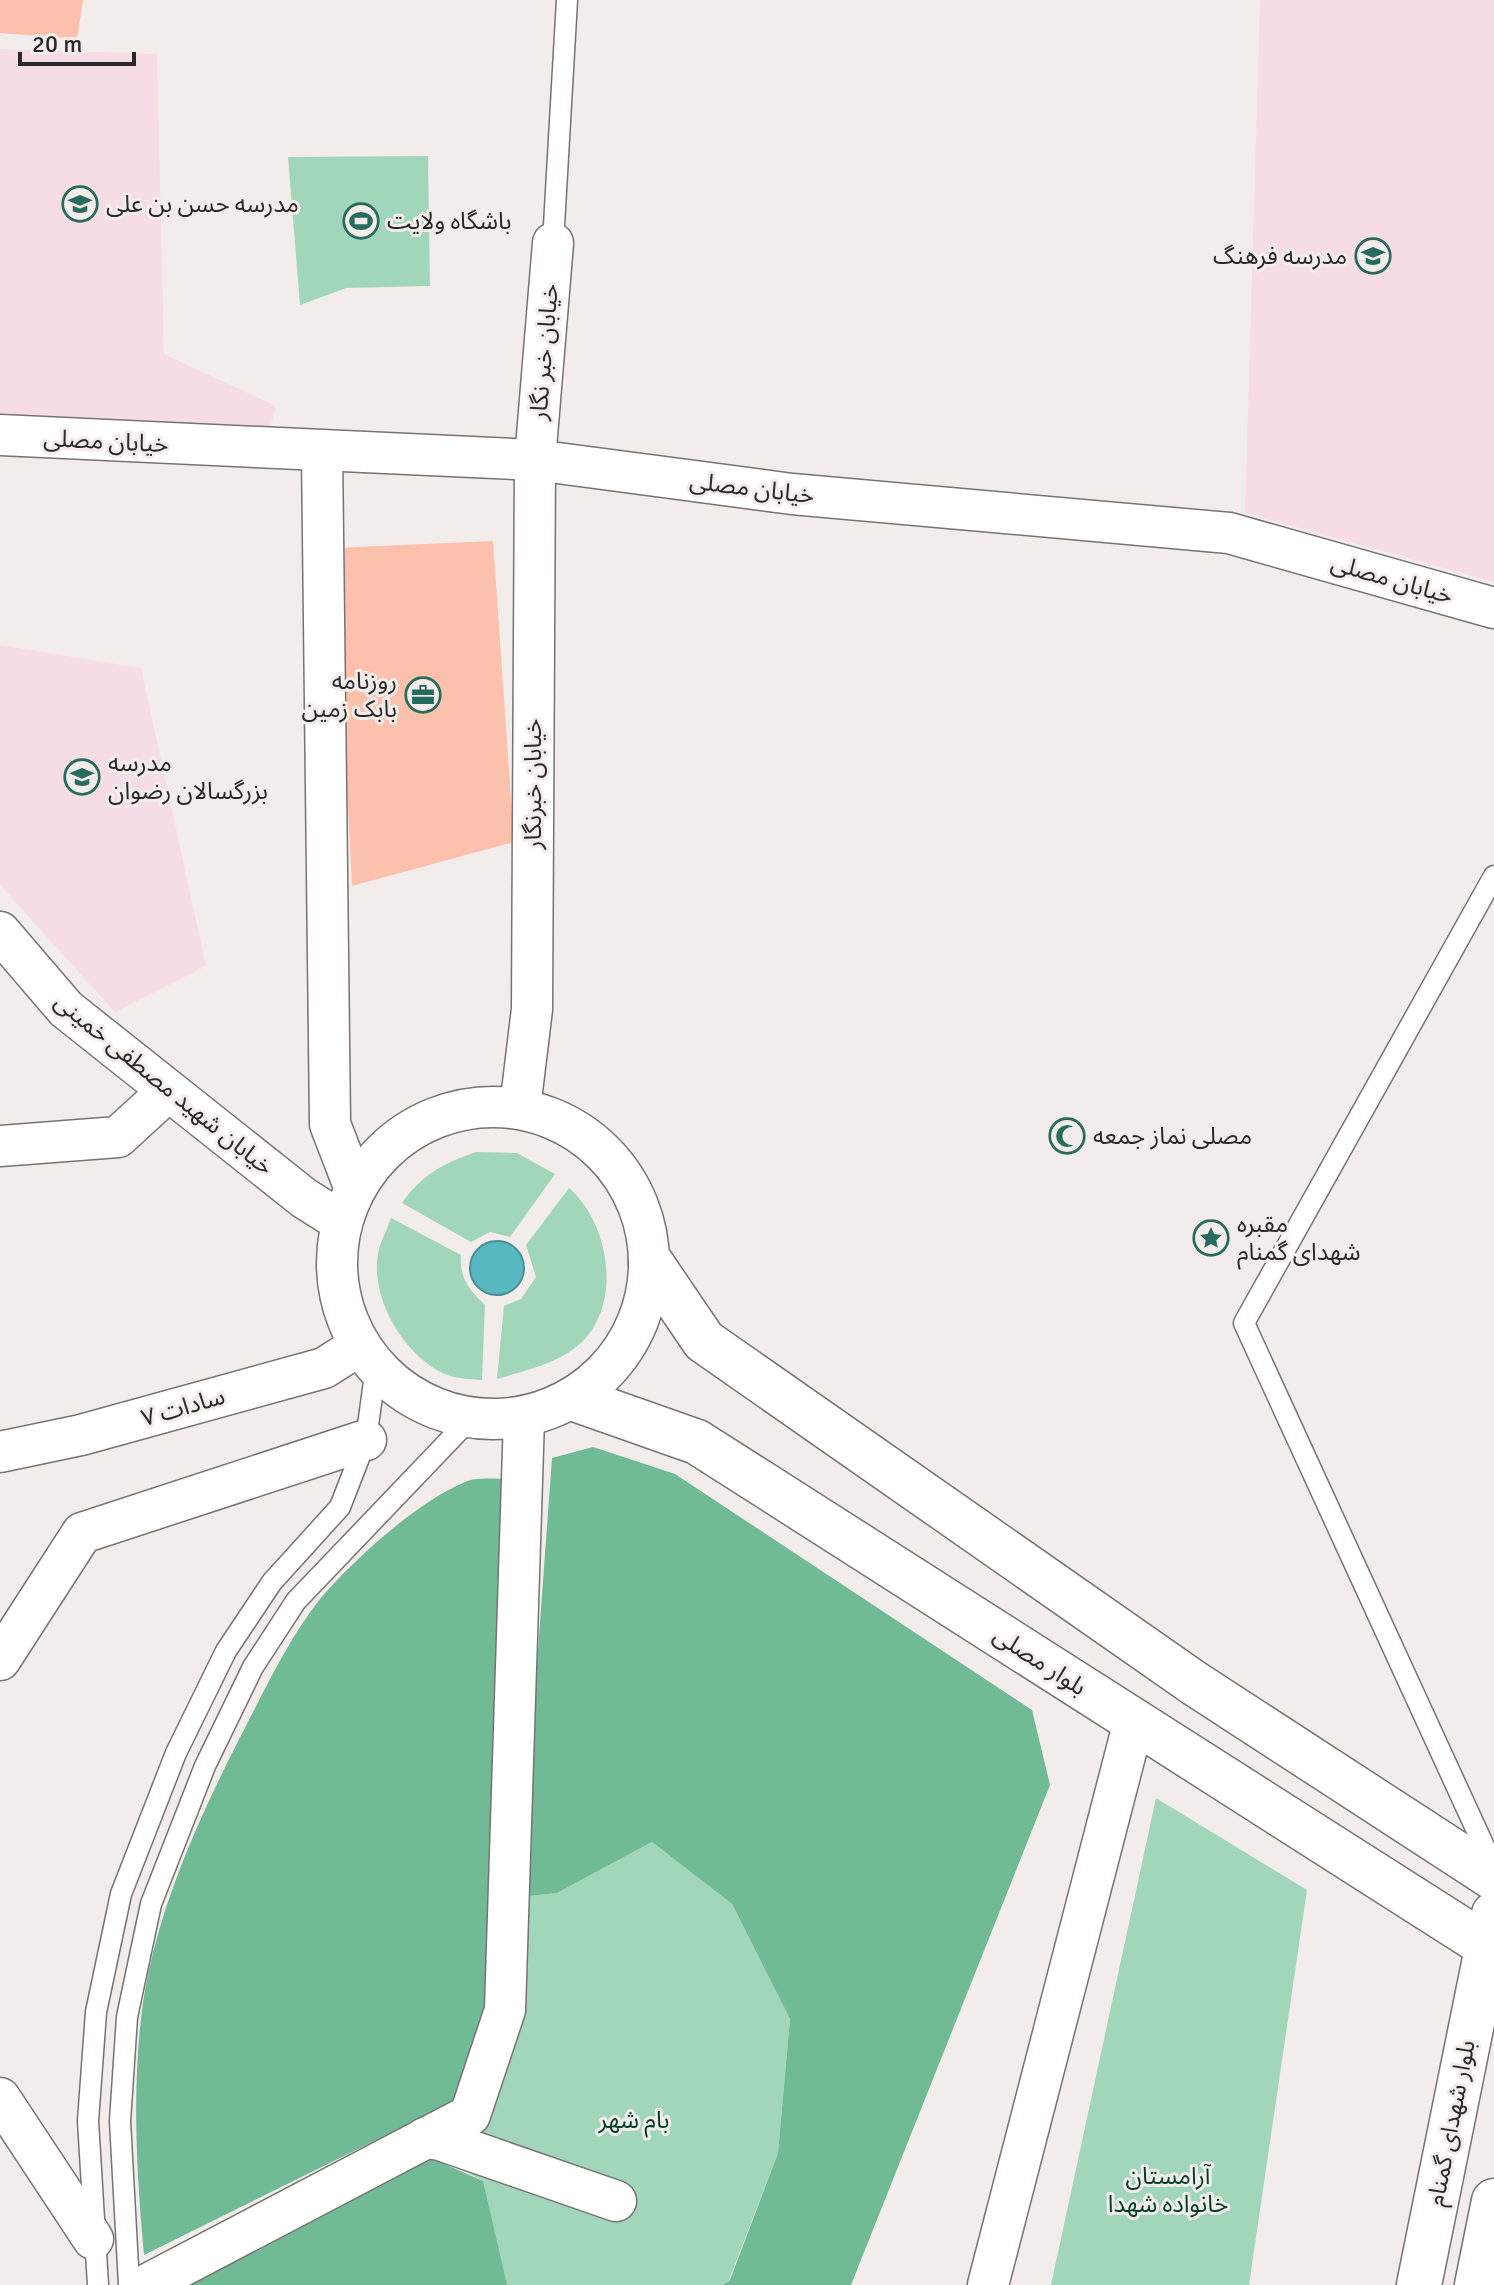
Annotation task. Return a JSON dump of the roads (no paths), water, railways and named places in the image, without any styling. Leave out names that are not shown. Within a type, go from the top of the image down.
[{"type":"street","name":"خیابان خبر نگار","points":[[535,460],[553,243]]},
{"type":"street","name":"خیابان مصلی","points":[[0,435],[535,460],[792,494],[1229,533],[1494,608]]},
{"type":"street","points":[[322,452],[330,1124],[348,1206]]},
{"type":"street","name":"خیابان خبرنگار","points":[[520,1108],[532,1009],[535,460]]},
{"type":"street","name":"خیابان شهید مصطفی خمینی","points":[[0,932],[66,1009],[167,1092],[304,1198],[348,1206]]},
{"type":"street","points":[[0,1146],[118,1137],[167,1092]]},
{"type":"street","points":[[480,1106],[520,1108],[572,1126],[614,1161],[641,1209],[651,1263],[642,1316],[622,1352],[615,1364],[575,1399],[524,1418],[470,1419],[435,1409],[403,1392],[368,1356],[346,1316],[339,1285],[337,1254],[348,1206],[378,1157],[407,1131],[431,1120],[480,1106]]},
{"type":"street","points":[[651,1263],[704,1341],[1194,1683],[1494,1878]]},
{"type":"street","name":"سادات ۷","points":[[0,1452],[81,1435],[368,1356]]},
{"type":"street","name":"بلوار مصلی","points":[[575,1399],[697,1442],[1134,1721],[1492,1936]]},
{"type":"street","points":[[146,2285],[470,2115],[505,2010],[524,1418]]},
{"type":"street","points":[[0,1660],[82,1533],[366,1440]]},
{"type":"street","points":[[988,2285],[1134,1721]]},
{"type":"street","name":"بلوار شهدای گمنام","points":[[1419,2285],[1492,1936]]},
{"type":"street","points":[[0,2098],[93,2239]]},
{"type":"street","points":[[425,2138],[440,2140],[616,2201]]},
{"type":"street","points":[[1477,2285],[1494,2201]]},
{"type":"lane","points":[[553,243],[567,0]]},
{"type":"lane","points":[[1494,876],[1244,1323],[1494,1868]]},
{"type":"lane","points":[[98,2285],[88,2121],[96,2012],[121,1894],[176,1753],[226,1651],[272,1582],[340,1507],[366,1440],[368,1356]]},
{"type":"lane","points":[[129,2285],[120,2121],[127,2017],[151,1904],[189,1807],[253,1667],[296,1601],[470,1419]]},
{"type":"water","points":[[497,1241],[516,1249],[524,1268],[516,1287],[497,1295],[478,1287],[470,1268],[478,1249]]},
{"type":"place","name":"مدرسه حسن بن علی","points":[[80,204]]},
{"type":"place","name":"باشگاه ولایت","points":[[361,221]]},
{"type":"place","name":"مدرسه فرهنگ","points":[[1373,256]]},
{"type":"place","name":"روزنامه بابک زمین","points":[[423,695]]},
{"type":"place","name":"مدرسه بزرگسالان رضوان","points":[[82,777]]},
{"type":"place","name":"مصلی نماز جمعه","points":[[1067,1136]]},
{"type":"place","name":"مقبره شهدای گمنام","points":[[1211,1238]]},
{"type":"park label","name":"بام شهر","points":[[634,2120]]},
{"type":"park label","name":"آرامستان خانواده شهدا","points":[[1168,2190]]}]
